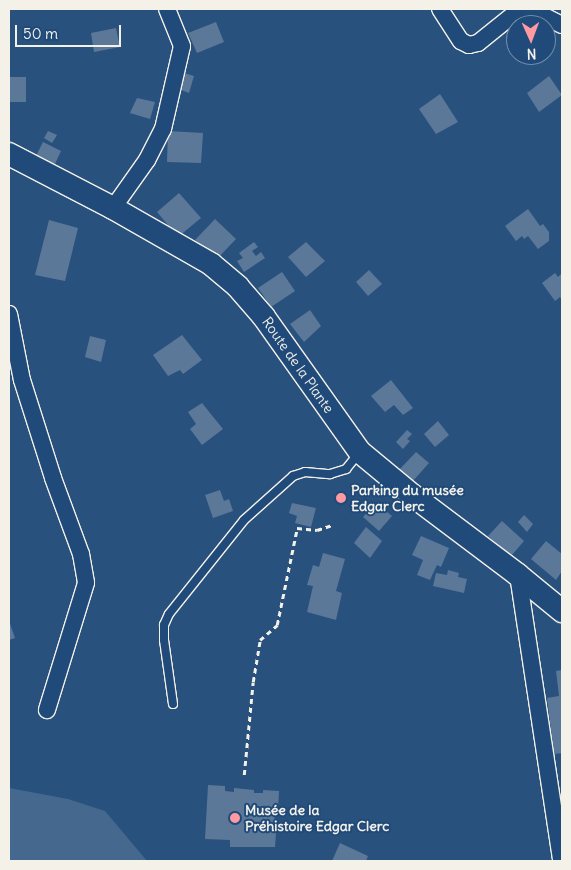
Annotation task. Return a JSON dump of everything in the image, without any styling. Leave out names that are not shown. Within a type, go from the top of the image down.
[{"type":"main road","name":"Route de la Plante","points":[[9,154],[114,208],[212,264],[238,287],[264,317],[360,452],[412,495],[518,575],[562,611]]},
{"type":"street","points":[[114,208],[146,160],[163,129],[182,46],[167,9]]},
{"type":"street","points":[[440,9],[461,41],[469,45],[478,43],[514,14],[529,12],[542,15],[562,26]]},
{"type":"street","points":[[9,314],[22,380],[53,478],[81,554],[86,583],[46,710]]},
{"type":"street","points":[[518,575],[561,861]]},
{"type":"lane","points":[[173,704],[164,640],[164,625],[169,614],[244,520],[293,476],[305,472],[330,474],[346,470],[360,452]]},
{"type":"path","points":[[244,775],[253,682],[260,640],[277,625],[297,528],[317,530],[332,525]]},
{"type":"shaded area","points":[[9,788],[68,799],[105,811],[147,861],[9,861]]},
{"type":"building","points":[[216,22],[224,42],[197,53],[188,33]]},
{"type":"building","points":[[116,28],[120,47],[94,52],[91,33]]},
{"type":"building","points":[[181,72],[194,76],[189,93],[176,88]]},
{"type":"building","points":[[549,76],[562,95],[539,112],[527,93]]},
{"type":"building","points":[[9,77],[26,77],[26,102],[9,102]]},
{"type":"building","points":[[440,94],[458,122],[436,134],[419,109]]},
{"type":"building","points":[[137,98],[155,102],[150,119],[130,113]]},
{"type":"building","points":[[48,131],[57,135],[52,143],[44,138]]},
{"type":"building","points":[[168,131],[203,133],[201,163],[167,162]]},
{"type":"building","points":[[43,142],[61,151],[54,166],[36,156]]},
{"type":"building","points":[[179,193],[201,218],[178,237],[157,212]]},
{"type":"building","points":[[528,209],[540,226],[543,224],[549,232],[549,241],[538,249],[528,236],[524,239],[522,236],[516,241],[505,226]]},
{"type":"building","points":[[215,219],[236,239],[216,260],[195,240]]},
{"type":"building","points":[[49,220],[78,228],[65,281],[35,275]]},
{"type":"building","points":[[254,242],[258,247],[252,251],[256,256],[261,252],[265,258],[244,272],[237,261],[243,258],[239,253]]},
{"type":"building","points":[[306,242],[325,261],[306,277],[288,257]]},
{"type":"building","points":[[369,270],[382,284],[368,296],[356,282]]},
{"type":"building","points":[[282,272],[295,291],[271,307],[258,288]]},
{"type":"building","points":[[555,273],[558,277],[562,273],[562,300],[560,297],[555,301],[542,283]]},
{"type":"building","points":[[310,310],[321,326],[304,342],[290,324]]},
{"type":"building","points":[[182,335],[202,360],[183,374],[180,370],[168,376],[153,355]]},
{"type":"building","points":[[90,336],[106,340],[101,362],[85,357]]},
{"type":"building","points":[[391,380],[413,408],[403,415],[394,405],[385,412],[371,396]]},
{"type":"building","points":[[202,403],[223,429],[202,445],[190,429],[196,424],[188,412]]},
{"type":"building","points":[[438,421],[449,435],[435,447],[424,434]]},
{"type":"building","points":[[407,430],[412,434],[407,439],[410,441],[403,449],[396,442]]},
{"type":"building","points":[[416,452],[429,463],[412,482],[399,470]]},
{"type":"building","points":[[220,490],[224,501],[229,499],[233,511],[213,518],[205,495]]},
{"type":"building","points":[[292,503],[316,508],[311,527],[295,523],[297,516],[289,513]]},
{"type":"building","points":[[376,503],[392,516],[379,531],[363,517]]},
{"type":"building","points":[[524,515],[533,524],[527,532],[518,522]]},
{"type":"building","points":[[502,521],[524,541],[511,556],[488,536]]},
{"type":"building","points":[[366,527],[382,541],[370,558],[354,543]]},
{"type":"building","points":[[421,536],[449,548],[441,567],[437,565],[430,580],[417,575],[423,560],[412,555]]},
{"type":"building","points":[[546,541],[562,554],[562,571],[556,580],[531,559]]},
{"type":"building","points":[[323,553],[345,559],[336,591],[342,593],[336,620],[307,612],[313,586],[307,585],[313,565],[319,567]]},
{"type":"building","points":[[448,570],[459,573],[458,577],[467,579],[464,593],[433,586],[436,573],[447,575]]},
{"type":"building","points":[[9,621],[15,638],[9,640]]},
{"type":"building","points":[[562,670],[562,753],[554,754],[547,698],[559,696],[556,671]]},
{"type":"building","points":[[208,785],[225,786],[225,791],[234,792],[234,788],[254,790],[254,793],[263,793],[263,790],[279,791],[278,811],[275,811],[274,818],[277,819],[275,847],[230,847],[230,840],[205,839]]},
{"type":"building","points":[[340,843],[368,856],[366,861],[332,861]]},
{"type":"place","name":"Parking du musée Edgar Clerc","points":[[341,498]]},
{"type":"place","name":"Musée de la Préhistoire Edgar Clerc","points":[[235,818]]}]
